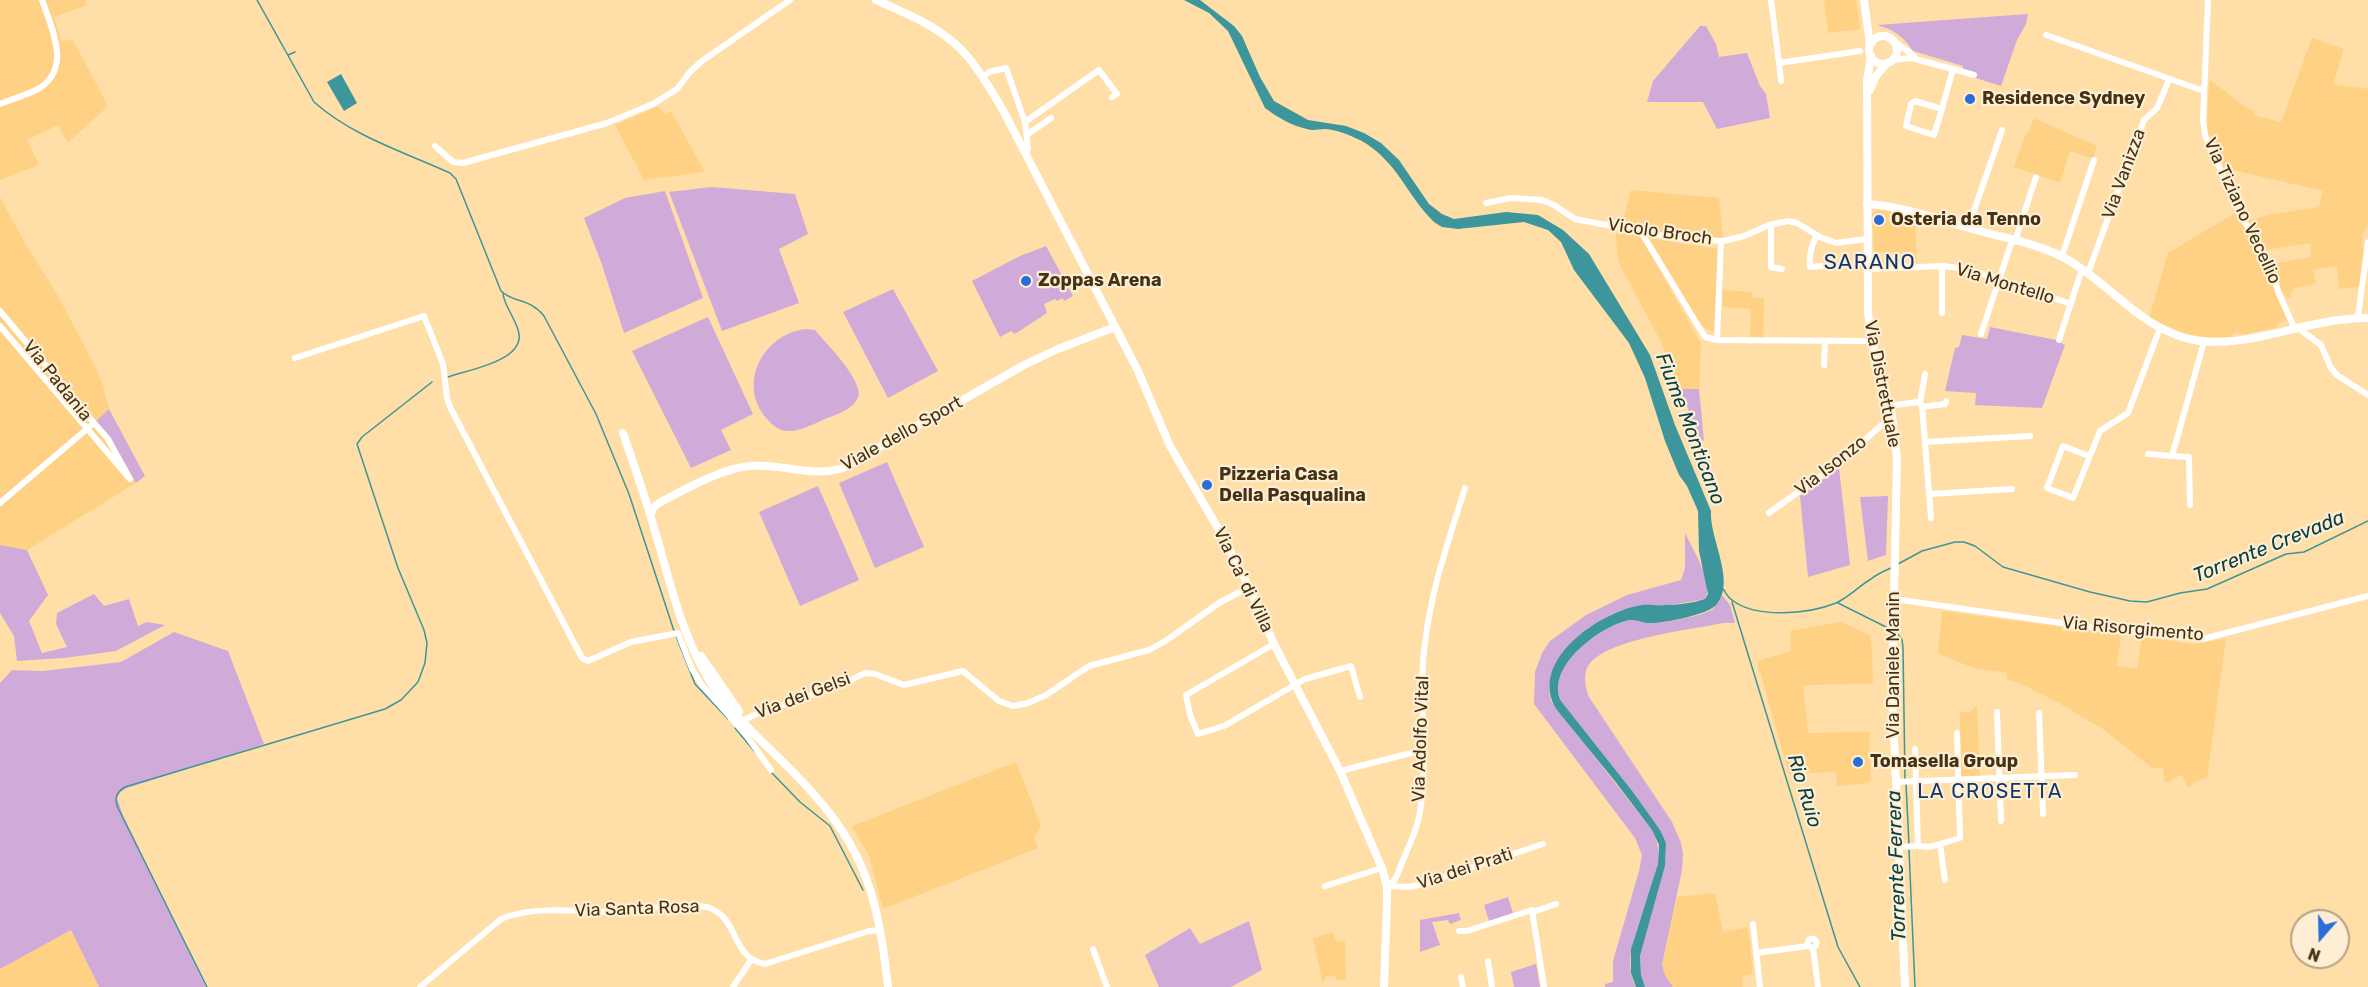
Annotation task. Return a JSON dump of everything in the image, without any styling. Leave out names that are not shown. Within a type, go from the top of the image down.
[{"type":"main road","points":[[1864,0],[1871,56],[1876,62],[1890,61]]},
{"type":"main road","points":[[1865,14],[1873,31],[1894,41],[1897,49],[1890,61],[1873,80],[1867,102]]},
{"type":"main road","points":[[1870,45],[1880,36]]},
{"type":"main road","name":"Via Distrettuale","points":[[1871,56],[1867,102],[1867,269],[1872,341],[1890,405],[1897,459],[1895,558]]},
{"type":"main road","name":"Via Daniele Manin","points":[[1895,558],[1892,692],[1905,987]]},
{"type":"street","points":[[0,104],[35,90],[48,80],[53,72],[58,57],[57,47],[42,0]]},
{"type":"street","points":[[435,146],[453,162],[463,163],[625,117],[674,92],[696,66],[790,0]]},
{"type":"street","name":"Via Ca' di Villa","points":[[876,0],[936,29],[967,56],[1004,112],[1115,327],[1150,398],[1170,446],[1249,587],[1274,644],[1340,771],[1382,868],[1387,886]]},
{"type":"street","points":[[1780,0],[1772,1],[1781,81]]},
{"type":"street","name":"Via Tiziano Vecellio","points":[[2208,0],[2204,91],[2205,135],[2240,214],[2269,263],[2279,294],[2297,327],[2318,342],[2337,375],[2368,395]]},
{"type":"street","points":[[2046,35],[2204,91]]},
{"type":"street","points":[[1894,41],[1920,59]]},
{"type":"street","points":[[1779,63],[1860,51],[1870,45]]},
{"type":"street","points":[[1860,51],[1871,56]]},
{"type":"street","points":[[1890,61],[1906,58],[1920,59],[1974,75]]},
{"type":"street","points":[[983,77],[989,72],[1006,68],[1028,134],[1028,148],[1024,151]]},
{"type":"street","points":[[1942,109],[1912,102],[1905,126],[1934,135],[1942,109],[1953,69]]},
{"type":"street","points":[[1025,122],[1099,70],[1117,97]]},
{"type":"street","name":"Via Vanizza","points":[[2058,340],[2144,120],[2157,108],[2169,80]]},
{"type":"street","points":[[1028,134],[1051,118]]},
{"type":"street","points":[[1968,228],[2002,130]]},
{"type":"street","name":"Via Vanizza","points":[[2062,256],[2094,160]]},
{"type":"street","points":[[1981,334],[2036,177]]},
{"type":"street","name":"Vicolo Broch","points":[[1486,203],[1511,198],[1542,200],[1554,204],[1575,219],[1682,239],[1721,241],[1744,236],[1769,225],[1794,222],[1817,235],[1840,243],[1866,239]]},
{"type":"street","points":[[1867,204],[1905,210],[2062,256],[2141,317],[2180,336],[2204,342],[2234,341],[2327,320],[2368,318]]},
{"type":"street","points":[[1769,225],[1772,229],[1771,267],[1782,269]]},
{"type":"street","points":[[1641,232],[1705,337],[1717,340],[1872,341]]},
{"type":"street","points":[[1817,235],[1809,259],[1810,267],[1822,266]]},
{"type":"street","points":[[1717,340],[1721,241]]},
{"type":"street","points":[[2358,317],[2368,242]]},
{"type":"street","points":[[1942,266],[1942,313]]},
{"type":"street","name":"Via Montello","points":[[1867,269],[1942,266],[1968,269],[2071,304]]},
{"type":"street","name":"Via Padania","points":[[0,311],[94,423],[88,429],[0,326]]},
{"type":"street","points":[[295,358],[424,316],[443,364],[450,407],[582,658],[588,661],[632,642],[675,633],[680,635],[692,669],[709,681],[818,797],[847,837],[869,883],[881,930],[888,987]]},
{"type":"street","name":"Viale dello Sport","points":[[651,514],[653,508],[659,503],[735,468],[763,466],[817,473],[843,468],[1024,365],[1115,327]]},
{"type":"street","points":[[2089,456],[2063,446],[2047,488],[2073,498],[2100,430],[2128,414],[2160,328]]},
{"type":"street","points":[[16,345],[23,339]]},
{"type":"street","points":[[1824,364],[1825,342]]},
{"type":"street","points":[[2172,456],[2204,342]]},
{"type":"street","points":[[1924,374],[1921,405],[1932,518]]},
{"type":"street","points":[[1890,405],[1945,404],[1947,401]]},
{"type":"street","name":"Via Isonzo","points":[[1769,513],[1836,464],[1892,416]]},
{"type":"street","points":[[0,503],[88,429],[131,481],[108,439],[94,423]]},
{"type":"street","points":[[623,433],[651,514],[674,601],[700,664],[709,681],[771,770]]},
{"type":"street","points":[[1925,442],[2030,436]]},
{"type":"street","points":[[2148,454],[2190,457],[2190,505]]},
{"type":"street","name":"Via Adolfo Vital","points":[[1384,987],[1387,886],[1394,880],[1416,827],[1423,785],[1424,644],[1447,544],[1465,488]]},
{"type":"street","points":[[1929,494],[2012,489]]},
{"type":"street","name":"Via dei Gelsi","points":[[744,720],[843,684],[865,672],[904,685],[963,671],[999,700],[1013,706],[1028,704],[1046,695],[1089,666],[1149,650],[1219,603],[1249,587]]},
{"type":"street","name":"Via Risorgimento","points":[[1894,599],[2097,628],[2203,639],[2368,596]]},
{"type":"street","points":[[1274,644],[1186,695],[1190,715],[1198,734],[1224,726],[1305,679],[1351,666],[1360,697]]},
{"type":"street","points":[[1997,712],[2001,821]]},
{"type":"street","points":[[2039,713],[2043,814]]},
{"type":"street","points":[[1900,847],[1928,848],[1960,838],[1957,733]]},
{"type":"street","points":[[1915,749],[1916,846]]},
{"type":"street","points":[[1340,771],[1423,750]]},
{"type":"street","points":[[1897,782],[2075,775]]},
{"type":"street","name":"Via dei Prati","points":[[1387,886],[1419,885],[1543,844]]},
{"type":"street","points":[[1940,844],[1945,880]]},
{"type":"street","points":[[1325,886],[1382,868]]},
{"type":"street","points":[[1459,931],[1467,931],[1556,904]]},
{"type":"street","name":"Via Santa Rosa","points":[[420,987],[501,919],[529,911],[611,912],[707,907],[714,909],[726,919],[746,956],[751,960]]},
{"type":"street","points":[[1533,912],[1544,987]]},
{"type":"street","points":[[1753,924],[1760,987]]},
{"type":"street","points":[[733,987],[751,960],[765,964],[772,963],[869,931],[881,930]]},
{"type":"street","points":[[1756,953],[1811,947],[1818,987]]},
{"type":"street","points":[[1094,949],[1107,987]]},
{"type":"street","points":[[1488,961],[1492,987]]},
{"type":"street","points":[[1461,977],[1463,987]]},
{"type":"shaded area","points":[[0,0],[85,0],[87,5],[54,17],[61,41],[73,40],[108,106],[68,143],[58,125],[27,140],[39,165],[0,180]]},
{"type":"shaded area","points":[[1824,0],[1856,0],[1860,29],[1828,33]]},
{"type":"shaded area","points":[[2028,14],[2001,86],[1963,74],[1963,66],[1913,51],[1898,34],[1877,25]]},
{"type":"shaded area","points":[[1700,26],[1706,26],[1716,44],[1719,57],[1747,53],[1760,86],[1766,94],[1770,118],[1717,129],[1703,102],[1647,102],[1653,81]]},
{"type":"shaded area","points":[[2312,38],[2344,49],[2333,84],[2368,89],[2368,222],[2363,232],[2362,247],[2365,246],[2360,287],[2339,289],[2337,266],[2313,270],[2316,284],[2295,288],[2291,297],[2288,298],[2281,290],[2273,264],[2310,257],[2311,243],[2266,250],[2248,221],[2268,215],[2319,207],[2323,191],[2224,168],[2207,133],[2209,79],[2247,108],[2254,110],[2253,115],[2281,122]]},
{"type":"shaded area","points":[[659,107],[665,114],[671,111],[705,172],[644,180],[615,125]]},
{"type":"shaded area","points":[[2034,118],[2097,146],[2093,159],[2070,151],[2060,183],[2014,167]]},
{"type":"shaded area","points":[[712,187],[795,194],[808,234],[779,249],[799,303],[722,331],[669,192]]},
{"type":"shaded area","points":[[1631,190],[1719,198],[1723,241],[1626,229],[1623,220]]},
{"type":"shaded area","points":[[665,191],[703,298],[624,333],[584,218],[625,198]]},
{"type":"shaded area","points":[[0,197],[58,296],[97,370],[109,409],[95,423],[112,441],[136,483],[27,550],[0,545]]},
{"type":"shaded area","points":[[1878,209],[1915,216],[1917,265],[1915,266],[1914,253],[1874,252],[1872,213]]},
{"type":"shaded area","points":[[2235,213],[2264,259],[2287,320],[2279,323],[2277,327],[2242,335],[2238,332],[2231,337],[2210,338],[2187,334],[2149,318],[2168,253]]},
{"type":"shaded area","points":[[1618,232],[1640,236],[1701,343],[1699,389],[1680,389],[1661,342],[1620,265],[1617,252],[1616,235]]},
{"type":"shaded area","points":[[1649,238],[1719,249],[1715,331],[1701,326]]},
{"type":"shaded area","points":[[1046,246],[1073,296],[1064,301],[1063,298],[1057,301],[1055,299],[1044,304],[1047,313],[1015,334],[1011,331],[1000,337],[972,281],[1020,256]]},
{"type":"shaded area","points":[[893,289],[938,371],[888,398],[843,312]]},
{"type":"shaded area","points":[[1722,290],[1752,292],[1752,297],[1764,298],[1763,338],[1750,338],[1751,309],[1723,307]]},
{"type":"shaded area","points":[[708,317],[753,414],[721,430],[731,450],[691,468],[632,351]]},
{"type":"shaded area","points":[[1990,327],[2056,340],[2065,345],[2042,408],[1975,405],[1976,393],[1945,391],[1955,348],[1959,347],[1962,335],[1987,339]]},
{"type":"shaded area","points":[[806,329],[815,330],[842,361],[854,378],[859,395],[854,404],[841,412],[802,429],[785,431],[772,424],[759,407],[754,392],[754,378],[758,364],[766,351],[790,333]]},
{"type":"shaded area","points":[[1680,389],[1699,389],[1704,441],[1700,439]]},
{"type":"shaded area","points":[[109,409],[145,476],[136,483],[112,441],[94,423]]},
{"type":"shaded area","points":[[887,462],[924,547],[875,568],[839,483]]},
{"type":"shaded area","points":[[1839,468],[1850,565],[1808,577],[1800,496]]},
{"type":"shaded area","points":[[818,486],[859,580],[800,606],[759,512]]},
{"type":"shaded area","points":[[1888,496],[1886,555],[1868,561],[1860,497]]},
{"type":"shaded area","points":[[1685,533],[1705,575],[1707,592],[1705,599],[1672,605],[1643,605],[1614,613],[1587,629],[1551,676],[1549,689],[1551,701],[1652,830],[1658,849],[1657,868],[1652,888],[1632,949],[1631,968],[1636,987],[1605,987],[1605,984],[1613,982],[1613,961],[1642,855],[1635,838],[1534,704],[1535,672],[1542,653],[1550,641],[1586,615],[1627,595],[1681,580],[1685,568]]},
{"type":"shaded area","points":[[0,545],[27,550],[48,595],[29,621],[42,653],[67,647],[56,624],[57,613],[94,594],[104,606],[129,599],[138,626],[147,622],[165,625],[116,651],[17,661],[14,636],[0,613]]},
{"type":"shaded area","points":[[1722,595],[1730,605],[1735,623],[1672,632],[1634,641],[1602,654],[1591,662],[1585,674],[1589,697],[1672,822],[1681,843],[1682,870],[1662,965],[1673,987],[1645,987],[1641,976],[1640,956],[1665,866],[1666,843],[1633,792],[1561,701],[1558,688],[1560,676],[1577,651],[1615,625],[1630,620],[1654,623],[1706,613],[1718,603]]},
{"type":"shaded area","points":[[1942,611],[2062,627],[2062,630],[2074,632],[2080,629],[2121,635],[2117,666],[2137,669],[2142,637],[2193,644],[2226,639],[2207,778],[2195,782],[2188,788],[2183,776],[2168,783],[2164,781],[2163,768],[2152,768],[2103,729],[2057,702],[2017,682],[2007,680],[2007,673],[1974,668],[1938,654]]},
{"type":"shaded area","points":[[1841,622],[1871,636],[1873,684],[1803,685],[1808,733],[1869,732],[1871,780],[1868,783],[1837,786],[1836,772],[1789,774],[1757,661],[1791,651],[1790,631]]},
{"type":"shaded area","points":[[174,632],[228,651],[264,744],[127,788],[120,792],[117,798],[123,815],[206,987],[99,987],[71,930],[0,969],[0,683],[12,670],[43,671],[121,662]]},
{"type":"shaded area","points":[[1977,706],[1980,777],[1961,778],[1960,712],[1969,712]]},
{"type":"shaded area","points":[[1016,762],[1041,826],[1034,838],[1038,848],[883,909],[869,856],[852,826]]},
{"type":"shaded area","points":[[1715,893],[1723,932],[1748,927],[1753,974],[1742,976],[1743,987],[1673,987],[1662,965],[1677,897]]},
{"type":"shaded area","points":[[1508,897],[1513,913],[1489,921],[1484,905]]},
{"type":"shaded area","points":[[1459,913],[1461,920],[1450,924],[1448,920],[1432,922],[1440,945],[1420,952],[1420,920]]},
{"type":"shaded area","points":[[1249,921],[1262,970],[1231,987],[1159,987],[1145,955],[1190,928],[1200,944]]},
{"type":"shaded area","points":[[71,930],[99,987],[0,987],[0,969]]},
{"type":"shaded area","points":[[1333,932],[1336,942],[1345,941],[1346,980],[1336,980],[1335,976],[1325,977],[1323,984],[1313,938]]},
{"type":"shaded area","points":[[1536,964],[1540,987],[1514,987],[1511,972]]},
{"type":"water","points":[[1184,0],[1200,0],[1234,26],[1242,36],[1260,77],[1274,101],[1308,120],[1346,126],[1381,143],[1399,160],[1429,204],[1442,214],[1454,219],[1506,212],[1538,215],[1563,230],[1589,254],[1650,355],[1675,425],[1711,511],[1711,522],[1723,571],[1722,594],[1717,604],[1705,612],[1654,623],[1629,620],[1602,632],[1577,651],[1567,663],[1560,676],[1558,688],[1561,701],[1633,792],[1660,830],[1666,843],[1665,866],[1640,956],[1641,975],[1645,987],[1636,987],[1631,973],[1631,949],[1658,864],[1659,845],[1652,830],[1557,710],[1550,692],[1551,674],[1559,657],[1588,628],[1625,609],[1642,605],[1690,603],[1705,599],[1708,594],[1699,551],[1698,511],[1687,486],[1679,475],[1665,441],[1645,378],[1629,343],[1574,270],[1561,242],[1548,230],[1524,222],[1458,229],[1442,227],[1434,222],[1424,212],[1393,168],[1373,148],[1339,132],[1325,129],[1309,130],[1296,126],[1265,108],[1228,31],[1209,13]]},
{"type":"water","points":[[341,74],[357,103],[344,111],[327,82]]},
{"type":"waterway","points":[[257,0],[314,102],[362,134],[450,173],[456,179],[501,291],[533,306],[544,316],[596,414],[629,494],[674,631]]},
{"type":"waterway","points":[[288,55],[295,52]]},
{"type":"waterway","points":[[448,377],[504,358],[518,343],[518,329],[503,294]]},
{"type":"waterway","points":[[207,987],[119,810],[116,797],[125,787],[385,709],[401,700],[418,682],[425,663],[427,643],[424,630],[398,568],[357,444],[362,437],[432,382]]},
{"type":"waterway","name":"Torrente Crevada","points":[[1898,564],[1922,551],[1955,542],[1964,542],[1975,546],[2003,567],[2090,592],[2130,601],[2147,602],[2180,593],[2207,589],[2286,554],[2304,552],[2368,521]]},
{"type":"waterway","name":"Torrente Crevada","points":[[1723,589],[1731,599],[1755,610],[1798,612],[1836,603],[1891,568]]},
{"type":"waterway","name":"Rio Ruio","points":[[1732,602],[1838,947],[1860,987]]},
{"type":"waterway","name":"Torrente Ferrera","points":[[1838,603],[1890,629]]},
{"type":"waterway","name":"Torrente Ferrera","points":[[1897,633],[1902,640],[1903,647],[1905,779]]},
{"type":"waterway","points":[[676,636],[695,684],[728,719]]},
{"type":"waterway","points":[[735,728],[755,752]]},
{"type":"waterway","points":[[771,772],[800,802],[830,826],[863,890]]},
{"type":"waterway","name":"Torrente Ferrera","points":[[1906,784],[1909,845]]},
{"type":"waterway","name":"Torrente Ferrera","points":[[1909,850],[1915,987]]},
{"type":"place","name":"Residence Sydney","points":[[1970,99]]},
{"type":"place","name":"Osteria da Tenno","points":[[1879,220]]},
{"type":"place","name":"Zoppas Arena","points":[[1026,281]]},
{"type":"place","name":"Pizzeria Casa Della Pasqualina","points":[[1207,485]]},
{"type":"place","name":"Tomasella Group","points":[[1858,762]]},
{"type":"district","name":"SARANO","points":[[1870,263]]},
{"type":"district","name":"LA CROSETTA","points":[[1990,792]]},
{"type":"water label","name":"Fiume Monticano","points":[[1690,429]]}]
